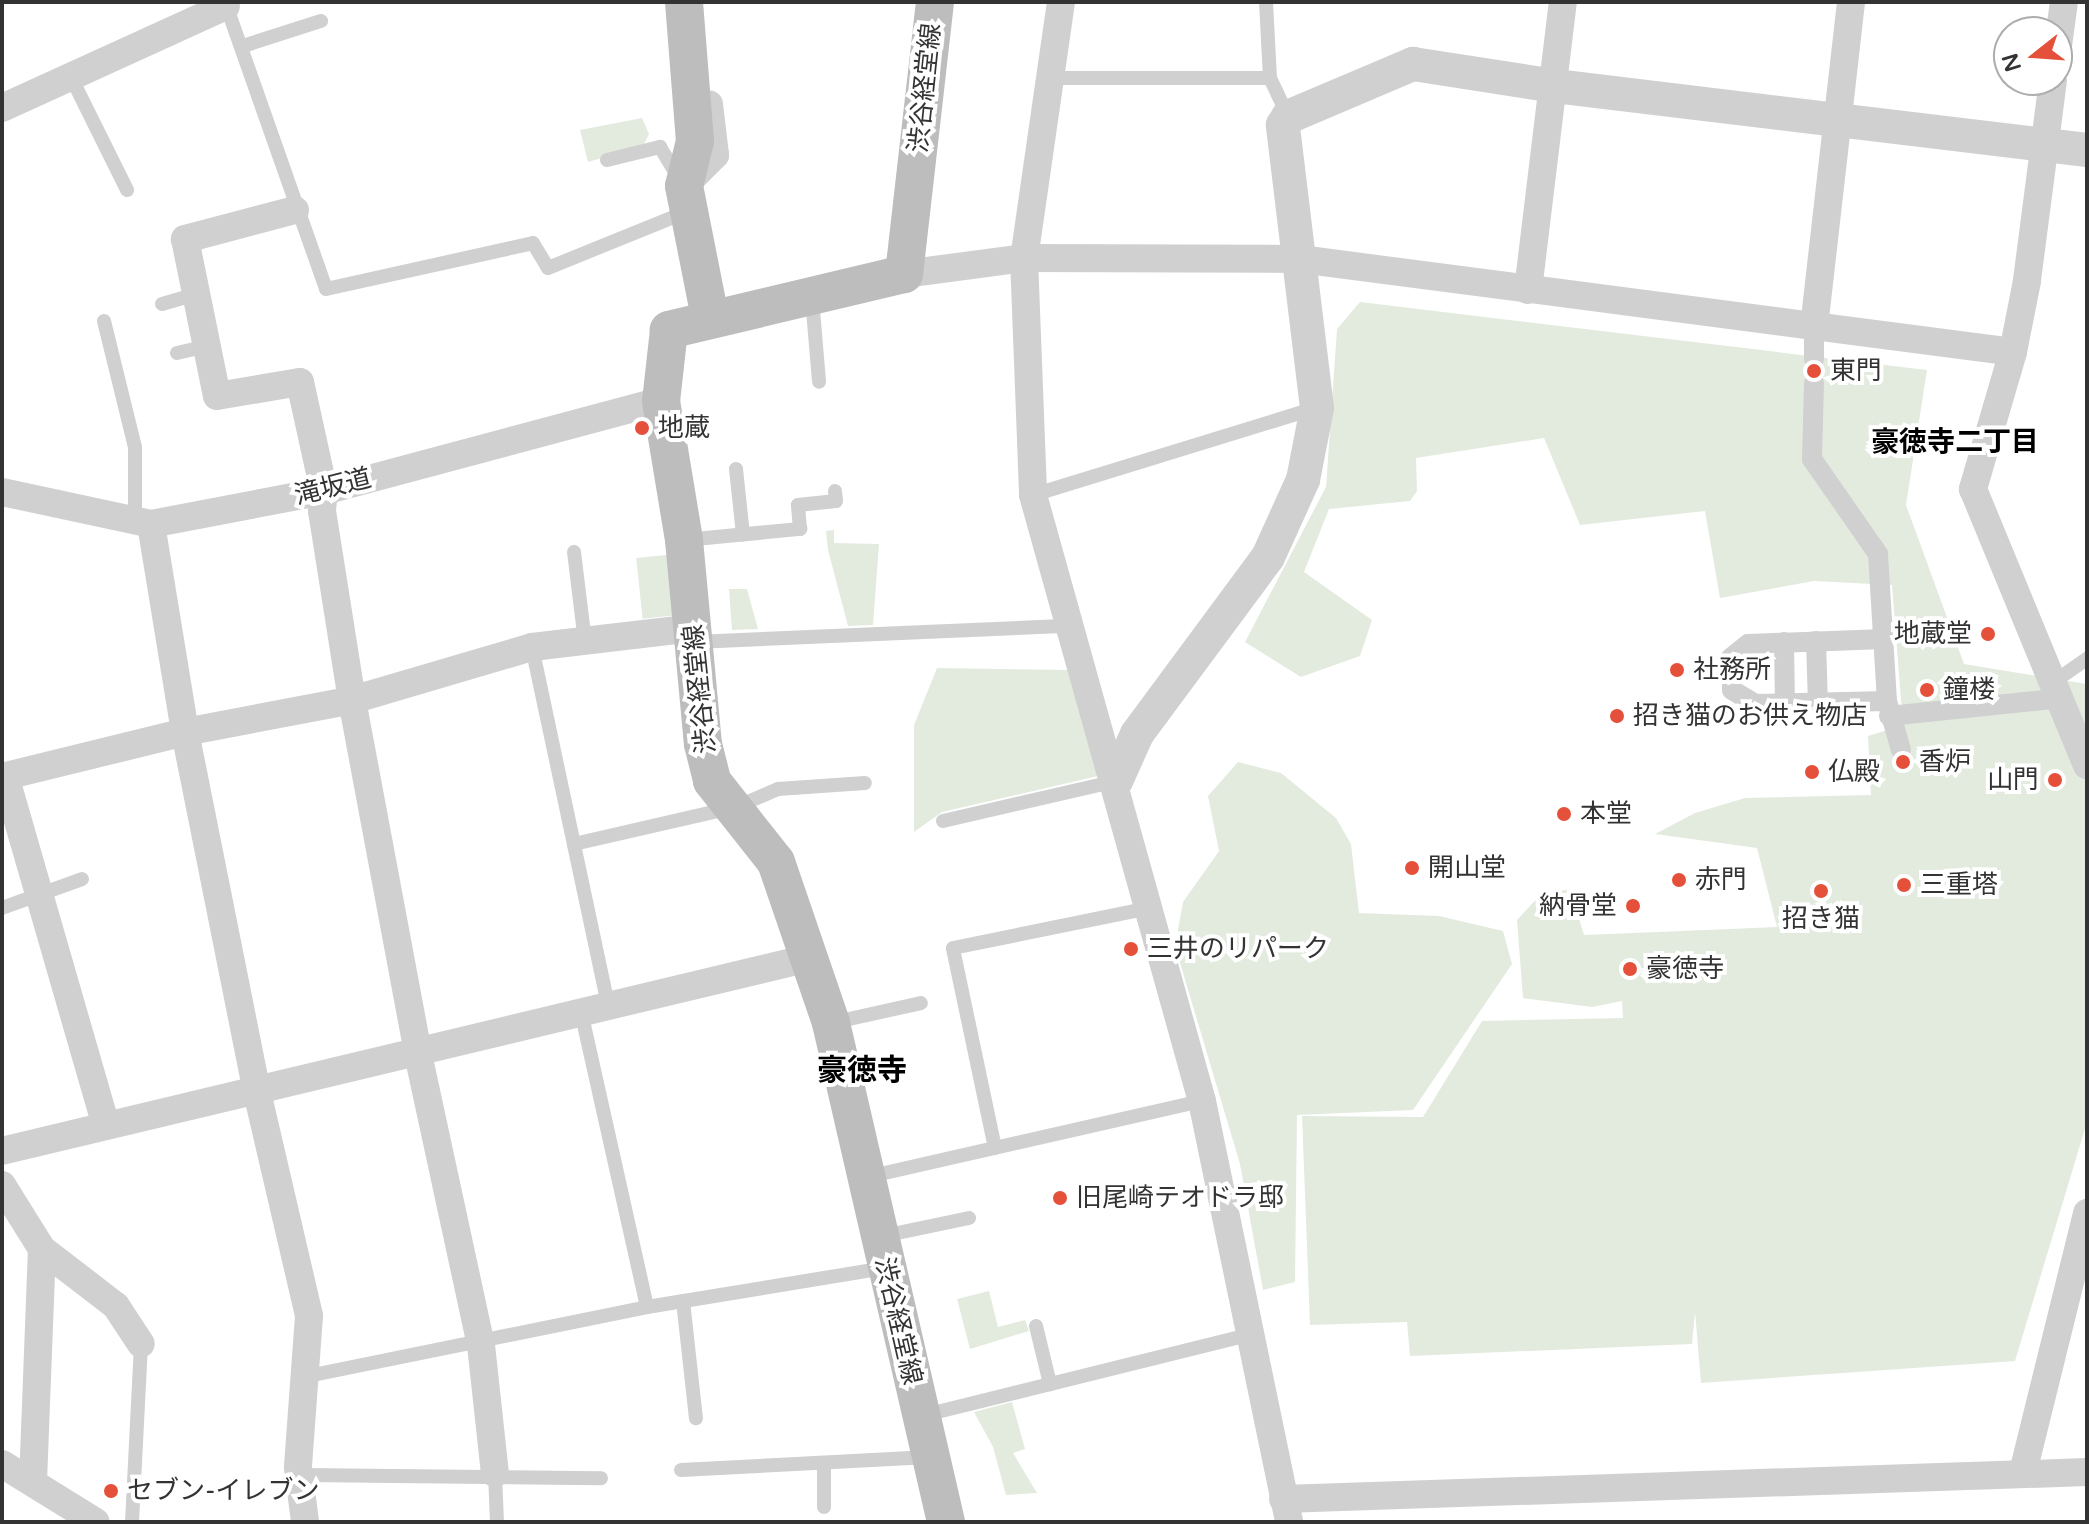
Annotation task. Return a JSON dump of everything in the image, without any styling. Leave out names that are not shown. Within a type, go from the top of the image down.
[{"type":"main road","points":[[684,2],[695,141],[685,199],[710,317]]},
{"type":"main road","name":"渋谷経堂線","points":[[935,2],[904,274],[710,317],[669,330],[661,401],[684,540],[703,744],[712,781],[736,807],[776,862],[831,1023],[946,1522]]},
{"type":"street","points":[[685,199],[715,155],[702,2]]},
{"type":"street","points":[[1061,2],[1024,258],[1033,495],[1068,626],[1116,781],[1202,1101],[1286,1510],[2023,1472],[2087,1472]]},
{"type":"street","points":[[1528,290],[1563,2]]},
{"type":"street","points":[[1814,359],[1814,327],[1851,2]]},
{"type":"street","points":[[2,108],[72,79],[225,4]]},
{"type":"street","points":[[1116,781],[1137,734],[1268,557],[1303,480],[1317,408],[1283,125],[1288,117],[1413,64],[1555,86],[1836,122],[2087,150]]},
{"type":"street","points":[[2051,96],[2013,352],[1973,489],[2087,765]]},
{"type":"street","points":[[295,210],[185,239],[217,396],[300,382],[324,491],[322,511],[352,700],[418,1054],[481,1345],[495,1473]]},
{"type":"street","points":[[904,274],[1024,258],[1300,259],[2013,352]]},
{"type":"street","points":[[1814,383],[1812,459],[1878,554],[1888,708],[1901,750]]},
{"type":"street","name":"滝坂道","points":[[2,492],[143,522],[324,491],[661,401]]},
{"type":"street","points":[[143,522],[257,1092],[309,1316],[302,1377],[305,1522]]},
{"type":"street","points":[[106,1126],[4,776],[185,732],[352,700],[532,647],[694,635]]},
{"type":"street","points":[[1884,639],[1748,644],[1731,658],[1732,690],[1755,704],[1818,703],[1888,708],[2058,690]]},
{"type":"street","points":[[1816,641],[1818,703]]},
{"type":"street","points":[[1784,642],[1785,703]]},
{"type":"street","points":[[2,1151],[582,1016],[809,958]]},
{"type":"street","points":[[2,1185],[42,1249],[116,1306],[141,1344]]},
{"type":"street","points":[[2023,1472],[2087,1213]]},
{"type":"street","points":[[33,1482],[42,1249]]},
{"type":"street","points":[[2,1464],[96,1522]]},
{"type":"lane","points":[[1266,2],[1270,78],[1288,117]]},
{"type":"lane","points":[[225,4],[243,46],[295,210],[326,289],[533,243],[548,268],[685,199],[660,147],[607,160]]},
{"type":"lane","points":[[243,46],[321,21]]},
{"type":"lane","points":[[1051,78],[1270,78]]},
{"type":"lane","points":[[72,79],[127,190]]},
{"type":"lane","points":[[162,304],[197,294]]},
{"type":"lane","points":[[812,295],[819,382]]},
{"type":"lane","points":[[104,321],[135,447],[143,522]]},
{"type":"lane","points":[[177,353],[207,346]]},
{"type":"lane","points":[[1033,495],[1317,408]]},
{"type":"lane","points":[[736,469],[743,535]]},
{"type":"lane","points":[[684,540],[800,529],[798,505],[836,501],[835,491]]},
{"type":"lane","points":[[574,552],[585,642]]},
{"type":"lane","points":[[694,635],[1068,626]]},
{"type":"lane","points":[[532,647],[609,1008]]},
{"type":"lane","points":[[2058,690],[2087,659]]},
{"type":"lane","points":[[943,821],[1116,781]]},
{"type":"lane","points":[[574,844],[736,807],[778,789],[865,783]]},
{"type":"lane","points":[[2,908],[37,891],[82,879]]},
{"type":"lane","points":[[995,1148],[953,948],[1150,908]]},
{"type":"lane","points":[[831,1023],[921,1003]]},
{"type":"lane","points":[[582,1016],[647,1307]]},
{"type":"lane","points":[[867,1177],[1202,1101]]},
{"type":"lane","points":[[302,1377],[481,1345],[683,1301],[882,1252],[969,1218]]},
{"type":"lane","points":[[683,1301],[696,1418]]},
{"type":"lane","points":[[1036,1326],[1050,1384]]},
{"type":"lane","points":[[921,1416],[1248,1335]]},
{"type":"lane","points":[[132,1522],[141,1344]]},
{"type":"lane","points":[[681,1470],[930,1457]]},
{"type":"lane","points":[[824,1464],[824,1507]]},
{"type":"lane","points":[[495,1473],[497,1522]]},
{"type":"lane","points":[[302,1475],[495,1473],[601,1478]]},
{"type":"shaded area","points":[[642,118],[649,134],[643,146],[588,162],[580,130]]},
{"type":"shaded area","points":[[1360,302],[1927,370],[1906,505],[1964,664],[2087,684],[2087,1122],[2015,1361],[1701,1383],[1695,1312],[1692,1344],[1410,1356],[1407,1322],[1310,1325],[1302,1116],[1423,1117],[1482,1021],[1623,1018],[1622,1001],[1592,1007],[1523,998],[1517,920],[1540,895],[1570,889],[1584,935],[1777,927],[1757,848],[1655,834],[1695,813],[1745,798],[1871,795],[1868,736],[1903,725],[1892,585],[1814,581],[1720,598],[1705,511],[1580,525],[1544,438],[1416,458],[1417,491],[1410,501],[1329,509],[1304,572],[1372,620],[1360,656],[1301,677],[1245,642],[1326,487],[1337,329]]},
{"type":"shaded area","points":[[834,530],[834,543],[879,544],[873,625],[848,626],[828,550],[826,531]]},
{"type":"shaded area","points":[[675,554],[681,615],[643,619],[636,558]]},
{"type":"shaded area","points":[[729,589],[747,589],[758,629],[732,630]]},
{"type":"shaded area","points":[[937,668],[1069,670],[1098,776],[942,812],[914,832],[914,725]]},
{"type":"shaded area","points":[[1238,762],[1281,773],[1336,818],[1351,844],[1359,913],[1439,916],[1503,931],[1512,964],[1413,1110],[1297,1115],[1295,1282],[1263,1290],[1240,1164],[1175,946],[1183,902],[1219,851],[1208,796]]},
{"type":"shaded area","points":[[989,1291],[998,1327],[1025,1320],[1029,1331],[970,1349],[957,1299]]},
{"type":"shaded area","points":[[1012,1402],[1025,1449],[1013,1453],[1037,1493],[1006,1495],[993,1447],[974,1412]]},
{"type":"place","name":"東門","points":[[1814,371]]},
{"type":"place","name":"地蔵","points":[[642,428]]},
{"type":"place","name":"地蔵堂","points":[[1988,634]]},
{"type":"place","name":"社務所","points":[[1677,670]]},
{"type":"place","name":"鐘楼","points":[[1927,690]]},
{"type":"place","name":"招き猫のお供え物店","points":[[1617,716]]},
{"type":"place","name":"香炉","points":[[1903,762]]},
{"type":"place","name":"仏殿","points":[[1812,772]]},
{"type":"place","name":"山門","points":[[2055,780]]},
{"type":"place","name":"本堂","points":[[1564,814]]},
{"type":"place","name":"開山堂","points":[[1412,868]]},
{"type":"place","name":"赤門","points":[[1679,880]]},
{"type":"place","name":"三重塔","points":[[1904,885]]},
{"type":"place","name":"招き猫","points":[[1821,891]]},
{"type":"place","name":"納骨堂","points":[[1633,906]]},
{"type":"place","name":"三井のリパーク","points":[[1131,949]]},
{"type":"place","name":"豪徳寺","points":[[1630,969]]},
{"type":"place","name":"旧尾崎テオドラ邸","points":[[1060,1198]]},
{"type":"place","name":"セブン-イレブン","points":[[111,1491]]},
{"type":"district","name":"豪徳寺二丁目","points":[[1955,442]]},
{"type":"district","name":"豪徳寺","points":[[862,1071]]}]
